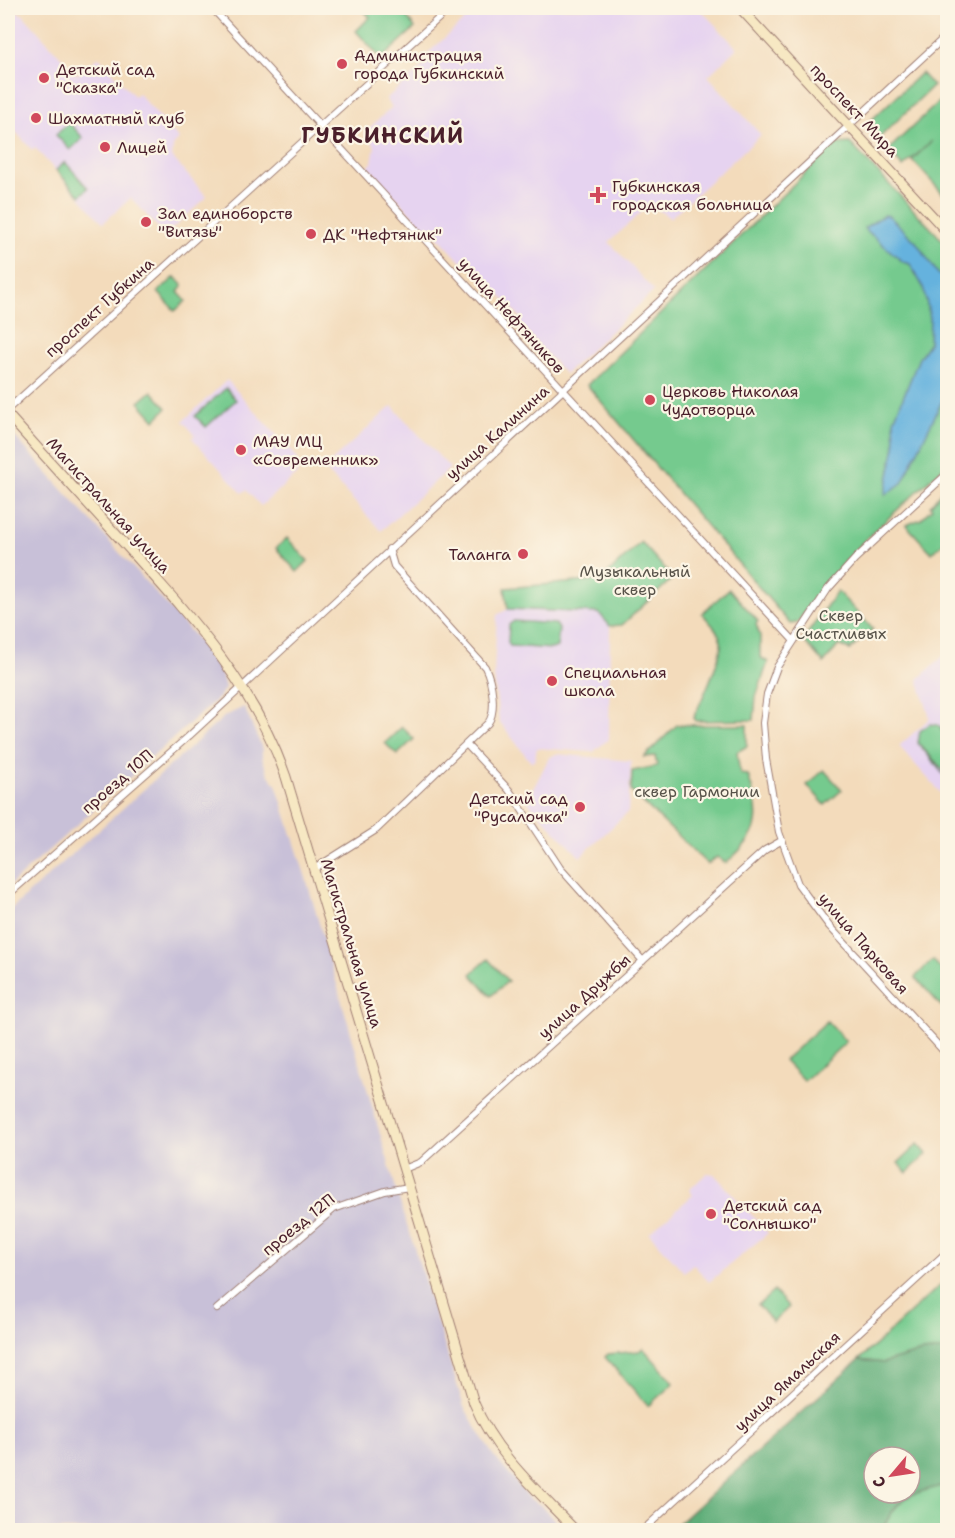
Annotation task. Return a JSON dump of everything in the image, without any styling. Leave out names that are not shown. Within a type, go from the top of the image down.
[{"type":"main road","name":"проспект Мира","points":[[740,8],[948,233]]},
{"type":"main road","name":"Магистральная улица","points":[[8,415],[190,617],[243,686],[269,732],[314,869],[469,1390],[480,1418],[501,1450],[575,1530]]},
{"type":"street","name":"улица Нефтяников","points":[[212,8],[793,640]]},
{"type":"street","name":"проспект Губкина","points":[[8,409],[450,8]]},
{"type":"street","name":"улица Калинина","points":[[243,686],[948,34]]},
{"type":"street","name":"улица Парковая","points":[[948,473],[834,581],[793,640],[773,676],[764,714],[766,759],[781,841],[793,874],[809,902],[948,1056]]},
{"type":"street","points":[[314,869],[370,835],[488,723],[493,714],[488,672],[394,566],[389,549]]},
{"type":"street","name":"проезд 10П","points":[[8,895],[243,686]]},
{"type":"street","points":[[466,744],[514,797],[560,868],[643,961]]},
{"type":"street","name":"улица Дружбы","points":[[404,1169],[421,1162],[765,850],[781,841]]},
{"type":"street","name":"проезд 12П","points":[[217,1309],[334,1209],[385,1191],[409,1187]]},
{"type":"street","name":"улица Ямальская","points":[[643,1530],[948,1251]]},
{"type":"shaded area","name":"Лицей","points":[[10,8],[23,15],[77,75],[99,57],[134,96],[138,93],[179,139],[173,146],[172,157],[207,197],[165,235],[131,198],[103,223],[35,148],[32,150],[8,123],[8,11]]},
{"type":"shaded area","name":"Губкинская городская больница","points":[[478,8],[699,8],[737,48],[708,76],[761,135],[670,218],[650,204],[609,242],[654,291],[565,374],[518,322],[521,318],[467,257],[461,262],[431,229],[427,231],[368,167],[372,163],[375,146],[364,133],[392,107],[386,99],[431,59],[427,54]]},
{"type":"shaded area","points":[[227,380],[298,459],[291,466],[298,473],[261,506],[246,490],[242,493],[192,438],[195,435],[183,421]]},
{"type":"shaded area","points":[[392,406],[450,468],[381,531],[324,468]]},
{"type":"shaded area","points":[[8,429],[201,643],[219,665],[225,688],[219,697],[8,887]]},
{"type":"shaded area","name":"Специальная школа","points":[[508,609],[599,613],[610,626],[609,739],[593,752],[537,748],[534,762],[530,761],[499,721],[494,674],[497,615]]},
{"type":"shaded area","points":[[947,653],[947,800],[899,746],[930,718],[918,679]]},
{"type":"shaded area","points":[[244,707],[262,748],[262,758],[268,774],[276,784],[306,878],[399,1199],[464,1407],[493,1455],[530,1499],[542,1506],[564,1530],[8,1530],[8,912],[225,716]]},
{"type":"shaded area","name":"Детский сад \"Русалочка\"","points":[[556,754],[631,761],[628,812],[580,857],[527,801],[549,758]]},
{"type":"shaded area","name":"Детский сад \"Солнышко\"","points":[[707,1173],[714,1174],[768,1233],[709,1282],[693,1264],[684,1272],[649,1233],[693,1195],[689,1190]]},
{"type":"green space","points":[[361,8],[400,8],[415,28],[381,59],[356,31],[370,17]]},
{"type":"green space","points":[[921,73],[933,86],[878,139],[865,126]]},
{"type":"green space","points":[[944,97],[948,101],[947,198],[912,160],[932,141],[903,167],[888,150]]},
{"type":"green space","points":[[69,122],[83,138],[70,150],[56,135]]},
{"type":"green space","points":[[850,143],[947,245],[947,464],[868,537],[830,578],[797,623],[790,624],[587,385],[835,144]]},
{"type":"green space","points":[[65,162],[88,188],[80,196],[56,170]]},
{"type":"green space","points":[[175,277],[183,286],[178,292],[186,301],[175,311],[158,292]]},
{"type":"green space","points":[[226,388],[236,400],[206,427],[195,416]]},
{"type":"green space","points":[[152,391],[167,408],[155,420],[139,402]]},
{"type":"green space","points":[[947,484],[947,540],[932,553],[906,525],[921,519],[932,508],[930,506]]},
{"type":"green space","points":[[287,538],[308,561],[297,572],[276,548]]},
{"type":"green space","name":"Музыкальный сквер","points":[[641,542],[673,578],[622,625],[610,626],[599,613],[508,609],[505,588],[601,580]]},
{"type":"green space","points":[[729,589],[758,621],[756,624],[760,636],[760,657],[768,662],[756,697],[754,720],[695,721],[694,717],[721,647],[718,633],[702,613]]},
{"type":"green space","name":"Сквер Счастливых","points":[[837,591],[873,629],[850,650],[839,645],[824,663],[803,640]]},
{"type":"green space","points":[[514,621],[556,624],[559,629],[557,647],[552,649],[510,646],[508,642],[509,625]]},
{"type":"green space","points":[[930,724],[938,725],[947,732],[947,734],[940,728],[947,737],[947,774],[920,745],[947,779],[918,743],[920,731]]},
{"type":"green space","name":"сквер Гармонии","points":[[677,725],[747,725],[747,746],[737,752],[740,774],[748,775],[753,790],[757,814],[756,824],[747,842],[726,863],[717,857],[708,864],[704,861],[631,791],[632,771],[657,766],[655,756],[644,757]]},
{"type":"green space","points":[[402,727],[414,739],[397,755],[385,743]]},
{"type":"green space","points":[[824,770],[842,790],[825,805],[807,785]]},
{"type":"green space","points":[[488,959],[508,981],[491,996],[471,974]]},
{"type":"green space","points":[[933,960],[947,976],[947,1000],[941,1006],[915,977]]},
{"type":"green space","points":[[827,1021],[846,1042],[804,1081],[784,1060]]},
{"type":"green space","points":[[918,1144],[927,1154],[907,1173],[898,1163]]},
{"type":"green space","points":[[947,1279],[947,1350],[922,1352],[883,1363],[859,1360]]},
{"type":"green space","points":[[774,1291],[789,1307],[773,1322],[758,1305]]},
{"type":"green space","points":[[643,1348],[674,1383],[648,1406],[605,1357],[608,1354],[639,1351]]},
{"type":"green space","points":[[947,1350],[947,1484],[922,1492],[922,1445],[862,1445],[862,1505],[898,1505],[882,1530],[671,1530],[859,1360],[883,1363],[922,1352]]},
{"type":"green space","points":[[947,1484],[947,1530],[882,1530],[897,1505],[922,1505],[922,1491]]},
{"type":"water","points":[[884,215],[889,216],[916,242],[938,274],[948,282],[947,391],[902,483],[885,495],[895,446],[894,420],[919,358],[929,343],[930,318],[923,287],[910,264],[903,262],[864,228]]},
{"type":"place","name":"Администрация города Губкинский","points":[[342,64]]},
{"type":"place","name":"Детский сад \"Сказка\"","points":[[44,78]]},
{"type":"place","name":"Шахматный клуб","points":[[36,118]]},
{"type":"place","name":"Лицей","points":[[105,147]]},
{"type":"place","name":"Губкинская городская больница","points":[[598,195]]},
{"type":"place","name":"Зал единоборств \"Витязь\"","points":[[146,222]]},
{"type":"place","name":"ДК \"Нефтяник\"","points":[[311,234]]},
{"type":"place","name":"Церковь Николая Чудотворца","points":[[650,400]]},
{"type":"place","name":"МАУ МЦ «Современник»","points":[[241,450]]},
{"type":"place","name":"Таланга","points":[[523,554]]},
{"type":"place","name":"Специальная школа","points":[[552,681]]},
{"type":"place","name":"Детский сад \"Русалочка\"","points":[[580,807]]},
{"type":"place","name":"Детский сад \"Солнышко\"","points":[[711,1214]]},
{"type":"district","name":"ГУБКИНСКИЙ","points":[[383,135]]}]
